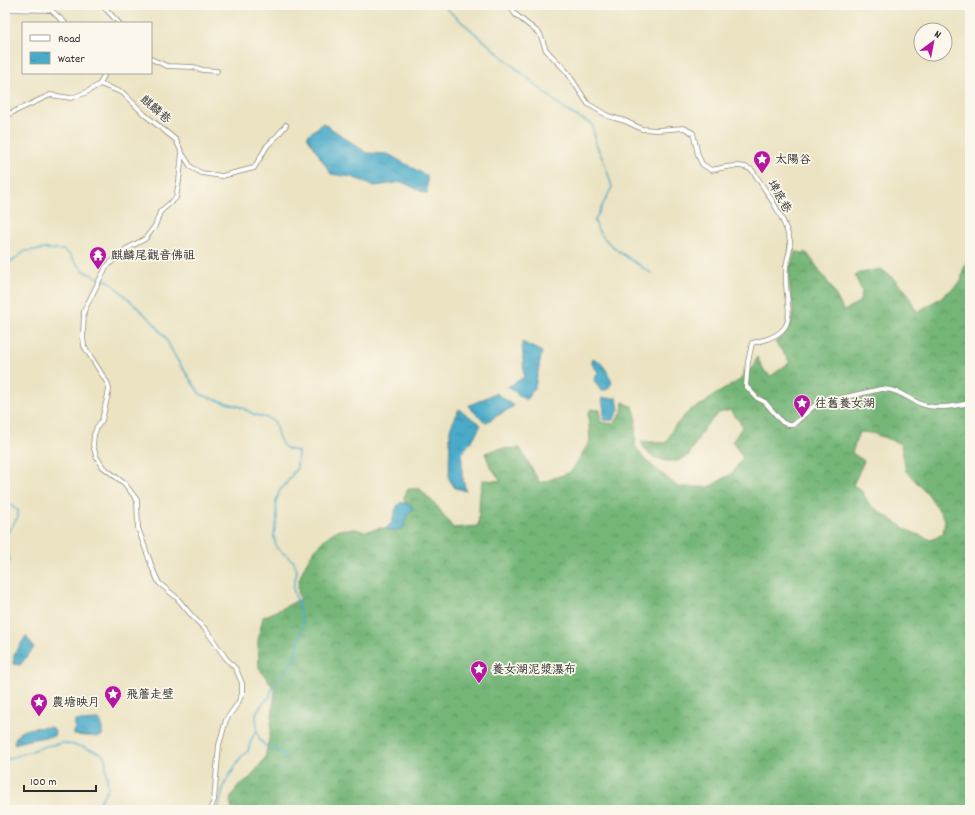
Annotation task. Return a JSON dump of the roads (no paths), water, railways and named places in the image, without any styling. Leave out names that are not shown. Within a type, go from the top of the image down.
[{"type":"street","points":[[51,10],[55,5]]},
{"type":"street","points":[[102,5],[118,22]]},
{"type":"street","name":"埤底巷","points":[[510,5],[515,14],[540,34],[546,50],[567,72],[588,104],[608,116],[642,128],[657,130],[684,128],[693,134],[698,155],[702,164],[711,170],[737,165],[746,166],[752,170],[776,208],[790,239],[790,252],[786,267],[786,286],[790,307],[787,323],[780,333],[769,340],[752,343],[748,362],[746,386],[757,398],[764,402],[782,422],[788,425],[793,425],[810,409],[819,403],[881,389],[891,389],[922,404],[936,407],[970,403]]},
{"type":"street","points":[[5,9],[51,10],[64,22]]},
{"type":"street","points":[[152,59],[167,66],[193,67],[203,70],[217,71]]},
{"type":"street","points":[[5,116],[50,94],[71,98],[85,93],[100,84],[105,74]]},
{"type":"street","name":"麒麟巷","points":[[100,84],[123,93],[145,115],[176,140],[191,167],[201,173],[222,176],[254,168],[267,146],[286,125]]},
{"type":"street","points":[[182,153],[176,198],[160,212],[154,226],[145,239],[126,250],[106,267],[84,311],[83,336],[84,346],[108,384],[109,390],[102,420],[94,435],[93,446],[96,456],[103,467],[125,484],[136,500],[138,528],[159,583],[177,598],[206,630],[225,657],[236,669],[242,683],[242,694],[226,720],[219,745],[214,800],[210,810]]},
{"type":"water","points":[[323,123],[367,153],[388,154],[427,176],[427,194],[402,182],[375,186],[352,177],[331,174],[307,136]]},
{"type":"water","points":[[522,342],[542,352],[535,387],[526,400],[508,387],[524,377]]},
{"type":"water","points":[[592,358],[599,362],[607,371],[612,382],[608,389],[601,391],[594,380],[598,372],[592,364]]},
{"type":"water","points":[[496,393],[514,406],[485,423],[468,406]]},
{"type":"water","points":[[602,398],[617,398],[619,410],[613,420],[603,420],[604,410]]},
{"type":"water","points":[[459,409],[481,425],[475,436],[462,453],[462,475],[466,491],[455,488],[449,479],[450,429]]},
{"type":"water","points":[[401,502],[412,506],[413,509],[406,517],[404,527],[393,532],[386,528],[392,522],[397,506]]},
{"type":"water","points":[[26,636],[34,648],[20,665],[13,664],[14,655]]},
{"type":"water","points":[[99,720],[102,724],[102,736],[74,735],[75,721]]},
{"type":"water","points":[[52,727],[55,732],[54,736],[14,744],[19,733],[23,731],[34,728]]},
{"type":"waterway","points":[[442,5],[568,112],[592,124],[596,144],[606,167],[612,187],[595,220],[597,228],[602,236],[617,250],[651,273]]},
{"type":"waterway","points":[[5,264],[14,260],[25,251],[46,249],[63,250],[70,255],[86,272],[109,281],[153,322],[165,337],[176,358],[200,394],[241,407],[255,415],[275,422],[278,436],[282,444],[285,447],[298,452],[297,468],[280,490],[276,501],[277,521],[274,536],[276,547],[294,562],[297,571],[293,589],[303,623],[296,656],[271,690],[270,697],[263,703],[256,713],[257,730],[251,740],[248,751],[241,757],[224,785],[218,810]]},
{"type":"waterway","points":[[5,501],[18,510],[18,517],[5,536],[5,539]]},
{"type":"waterway","points":[[5,542],[10,560],[5,567]]},
{"type":"waterway","points":[[257,731],[264,744],[269,748],[275,748],[278,750],[286,759]]},
{"type":"waterway","points":[[5,760],[46,746],[63,743],[83,747],[100,753],[105,757],[108,788],[95,810]]},
{"type":"place","name":"太陽谷","points":[[762,174]]},
{"type":"place","name":"麒麟尾觀音佛祖","points":[[98,270]]},
{"type":"place","name":"往舊養女湖","points":[[802,418]]},
{"type":"place","name":"養女湖泥漿瀑布","points":[[479,684]]},
{"type":"place","name":"飛簷走壁","points":[[113,709]]},
{"type":"place","name":"農塘映月","points":[[39,717]]}]
